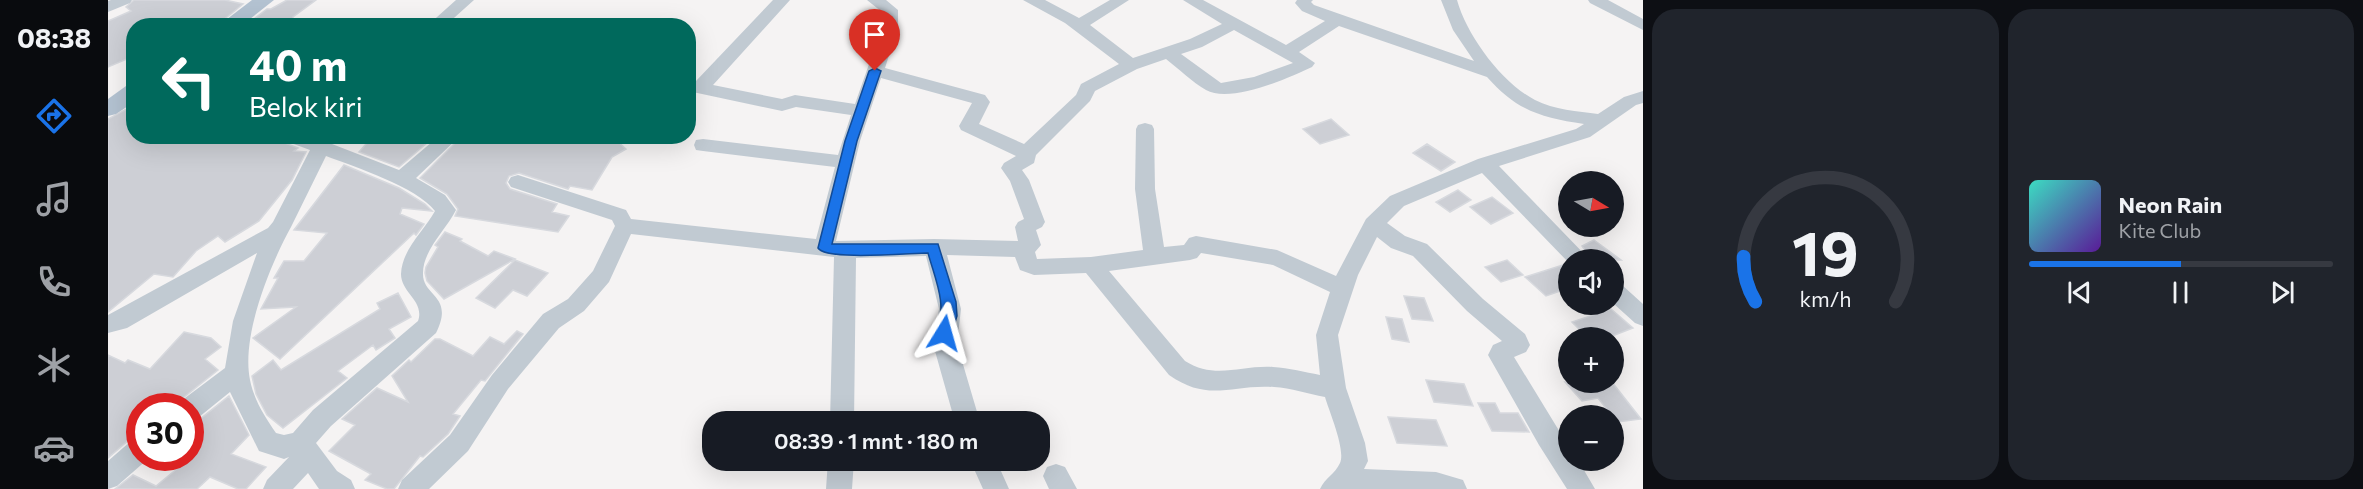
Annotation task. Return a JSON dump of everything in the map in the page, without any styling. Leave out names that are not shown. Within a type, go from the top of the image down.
[{"type":"main road","points":[[239,18],[264,0]]},
{"type":"street","points":[[108,7],[124,0]]},
{"type":"street","points":[[445,18],[466,0]]},
{"type":"street","points":[[696,84],[782,0]]},
{"type":"street","points":[[841,411],[834,249],[845,162],[890,27],[890,10],[875,0]]},
{"type":"street","points":[[1031,0],[1047,5],[1079,25],[1131,66]]},
{"type":"street","points":[[1079,25],[1121,0]]},
{"type":"street","points":[[1168,52],[1214,87],[1226,90],[1305,64],[1236,23],[1191,0]]},
{"type":"street","points":[[1305,0],[1303,3],[1308,8],[1337,20],[1485,71]]},
{"type":"street","points":[[1449,0],[1463,35],[1485,71],[1507,91],[1537,109],[1592,126]]},
{"type":"street","points":[[1596,0],[1643,25]]},
{"type":"street","points":[[1287,52],[1337,20]]},
{"type":"street","points":[[625,226],[834,249],[934,247],[1023,249],[1030,245],[1024,227],[1034,224],[1035,221],[1019,180],[1011,170],[1027,158],[1026,153],[1084,97],[1087,88],[1131,66],[1196,43],[1236,23]]},
{"type":"street","points":[[875,71],[979,99],[981,102],[968,126],[1026,153]]},
{"type":"street","points":[[696,86],[782,105],[795,101],[861,111]]},
{"type":"street","points":[[1339,485],[1355,461],[1352,443],[1334,388],[1327,335],[1342,288],[1373,224],[1397,201],[1485,164],[1592,126],[1630,101],[1643,97]]},
{"type":"street","points":[[1146,129],[1145,189],[1155,257]]},
{"type":"street","points":[[401,180],[442,144]]},
{"type":"street","points":[[703,145],[845,162]]},
{"type":"street","points":[[108,324],[119,321],[275,234],[328,147],[401,180],[442,203],[446,210],[439,224],[418,251],[411,275],[418,290],[427,297],[432,307],[432,316],[422,333],[322,418],[284,481]]},
{"type":"street","points":[[1485,164],[1568,249]]},
{"type":"street","points":[[518,182],[619,215],[625,226]]},
{"type":"street","points":[[1373,224],[1398,242],[1420,250],[1475,305],[1517,341],[1518,345],[1501,352],[1500,355],[1548,437],[1582,489]]},
{"type":"street","points":[[411,489],[459,443],[500,382],[551,321],[576,304],[601,276],[625,226]]},
{"type":"street","points":[[275,234],[245,316],[237,358],[237,372],[251,415],[268,443],[305,448]]},
{"type":"street","points":[[1023,249],[1026,262],[1031,266],[1091,265],[1191,252],[1195,244],[1277,258],[1342,288]]},
{"type":"street","points":[[934,247],[950,316],[944,333],[945,344],[965,411]]},
{"type":"street","points":[[1091,265],[1186,376],[1208,383],[1238,378],[1274,377],[1334,388]]},
{"type":"street","points":[[1624,300],[1643,317]]},
{"type":"street","points":[[204,398],[237,372]]},
{"type":"street","points":[[305,448],[328,480],[342,489]]},
{"type":"street","points":[[108,477],[126,461]]},
{"type":"street","points":[[839,489],[840,471]]},
{"type":"street","points":[[988,471],[996,489]]},
{"type":"street","points":[[1339,485],[1436,484],[1454,489]]},
{"type":"building","points":[[134,0],[225,0],[243,4],[226,18],[126,18],[126,59],[108,67],[108,21],[131,11],[126,7]]},
{"type":"building","points":[[287,0],[316,0],[293,18],[255,18],[267,9]]},
{"type":"building","points":[[126,109],[126,144],[287,144],[298,148],[294,151],[306,152],[292,180],[259,221],[225,242],[218,236],[196,251],[173,277],[154,274],[108,312],[108,119]]},
{"type":"building","points":[[1331,119],[1349,135],[1320,144],[1303,129]]},
{"type":"building","points":[[366,144],[426,144],[399,167],[359,152]]},
{"type":"building","points":[[454,144],[621,144],[626,149],[612,157],[592,190],[570,186],[568,189],[519,173],[509,176],[506,183],[510,189],[557,204],[552,212],[569,216],[558,232],[455,216],[458,209],[447,194],[420,178]]},
{"type":"building","points":[[1427,144],[1455,162],[1441,171],[1413,153]]},
{"type":"building","points":[[344,165],[399,188],[432,211],[402,208],[400,214],[424,224],[416,235],[414,233],[280,359],[253,338],[296,307],[261,309],[278,278],[274,278],[284,261],[304,261],[327,233],[294,230]]},
{"type":"building","points":[[1458,190],[1471,200],[1450,212],[1436,202]]},
{"type":"building","points":[[1492,197],[1513,213],[1491,224],[1470,207]]},
{"type":"building","points":[[445,232],[462,239],[460,241],[488,256],[494,251],[515,259],[444,299],[427,281],[425,273],[438,247],[435,245]]},
{"type":"building","points":[[1594,240],[1606,249],[1584,249],[1582,246]]},
{"type":"building","points":[[515,260],[548,273],[527,296],[513,290],[495,308],[476,298]]},
{"type":"building","points":[[1507,260],[1523,275],[1501,282],[1485,267]]},
{"type":"building","points":[[1558,267],[1558,292],[1546,296],[1525,277]]},
{"type":"building","points":[[398,293],[411,317],[389,329],[395,338],[376,350],[373,345],[338,371],[347,378],[283,428],[267,415],[256,394],[252,376],[273,360],[281,370],[380,309],[377,303]]},
{"type":"building","points":[[1404,296],[1424,298],[1433,321],[1412,319]]},
{"type":"building","points":[[1593,315],[1618,315],[1633,328],[1624,331],[1624,327],[1577,327],[1572,322]]},
{"type":"building","points":[[1386,317],[1402,319],[1409,342],[1392,339]]},
{"type":"building","points":[[517,331],[523,334],[485,381],[481,380],[453,414],[460,416],[448,434],[423,457],[420,456],[394,489],[387,489],[365,480],[371,474],[329,451],[355,425],[342,419],[377,388],[408,402],[392,376],[435,339],[440,339],[473,356],[490,337],[504,344]]},
{"type":"building","points":[[184,332],[211,338],[221,347],[205,359],[218,370],[189,393],[126,393],[126,442],[108,458],[108,355],[125,363],[128,360],[150,369]]},
{"type":"building","points":[[1426,380],[1464,384],[1473,406],[1434,402]]},
{"type":"building","points":[[1575,393],[1621,393],[1641,419],[1624,421],[1624,405],[1604,405],[1598,398],[1582,401]]},
{"type":"building","points":[[229,396],[249,435],[231,454],[266,467],[246,489],[238,489],[210,477],[197,489],[115,489],[133,475],[156,486],[174,471],[204,471],[204,416]]},
{"type":"building","points":[[1478,403],[1495,403],[1500,413],[1518,413],[1529,432],[1492,431]]},
{"type":"building","points":[[1388,417],[1436,420],[1447,446],[1397,443]]},
{"type":"route","points":[[875,71],[851,141],[824,248],[844,250],[934,247],[950,316],[944,333]]}]
